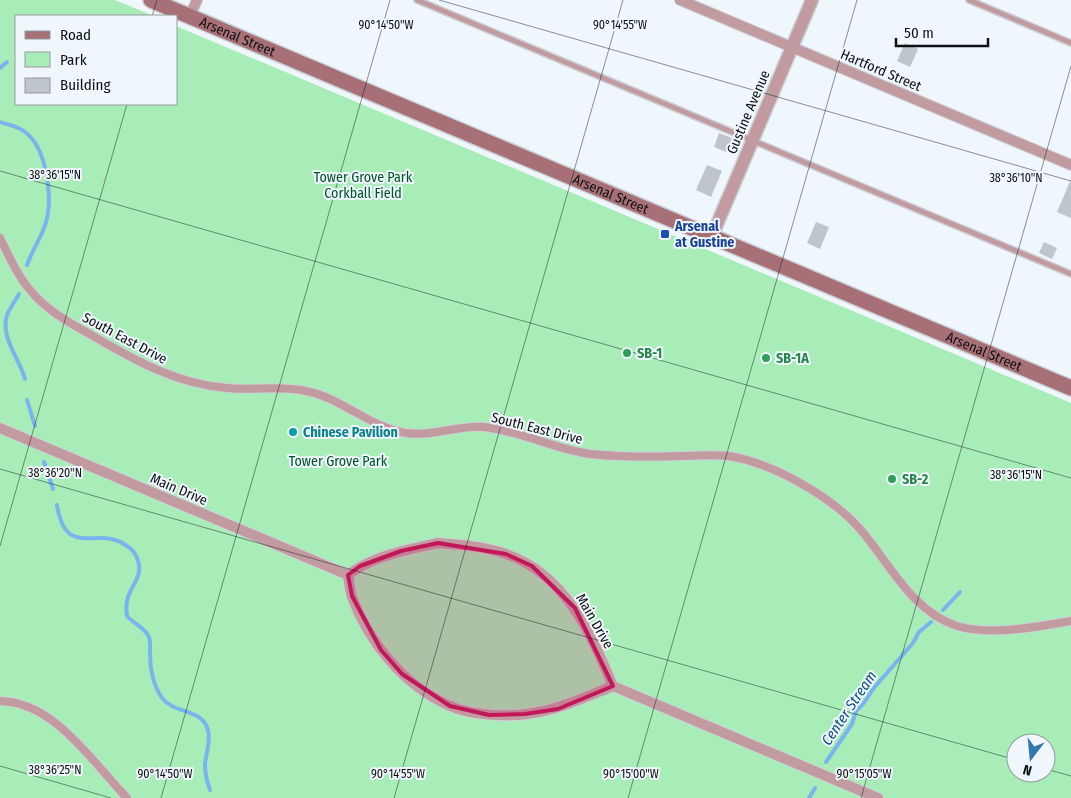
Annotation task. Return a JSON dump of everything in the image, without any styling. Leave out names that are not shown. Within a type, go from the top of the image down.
[{"type":"main road","name":"Arsenal Street","points":[[151,0],[1071,388]]},
{"type":"street","points":[[190,16],[197,0]]},
{"type":"street","name":"Hartford Street","points":[[680,0],[1071,165]]},
{"type":"street","name":"Gustine Avenue","points":[[712,236],[812,0]]},
{"type":"street","name":"South East Drive","points":[[0,238],[18,275],[30,290],[58,316],[138,362],[179,379],[228,389],[286,388],[306,391],[324,396],[377,424],[406,433],[485,427],[586,453],[635,457],[720,455],[747,460],[778,471],[830,502],[846,515],[869,540],[906,588],[930,611],[947,622],[969,629],[984,630],[1018,628],[1071,621]]},
{"type":"street","name":"Main Drive","points":[[0,428],[348,575],[360,566],[402,551],[438,543],[474,546],[506,554],[532,566],[557,586],[575,608],[594,641],[613,686]]},
{"type":"street","points":[[348,575],[352,596],[365,624],[381,650],[402,674],[424,691],[450,706],[490,715],[525,714],[558,709],[613,686],[878,798]]},
{"type":"street","points":[[0,701],[26,706],[40,712],[56,724],[72,737],[127,798]]},
{"type":"lane","points":[[417,0],[1071,274]]},
{"type":"lane","points":[[969,0],[1071,43]]},
{"type":"highlighted area","points":[[438,543],[506,554],[532,566],[575,608],[613,686],[558,709],[525,714],[489,715],[450,706],[402,674],[381,650],[352,596],[348,575],[360,566],[401,551]]},
{"type":"green space","name":"Tower Grove Park","points":[[0,0],[115,0],[152,15],[15,15],[15,105],[178,105],[178,27],[1071,403],[1071,798],[0,798]]},
{"type":"building","points":[[905,43],[918,49],[910,67],[897,61]]},
{"type":"building","points":[[719,133],[732,138],[726,152],[714,147]]},
{"type":"building","points":[[707,165],[722,171],[711,197],[696,190]]},
{"type":"building","points":[[1071,179],[1071,218],[1057,212]]},
{"type":"building","points":[[816,222],[829,227],[820,249],[807,243]]},
{"type":"building","points":[[1044,242],[1057,248],[1052,259],[1039,253]]},
{"type":"waterway","points":[[0,68],[7,62]]},
{"type":"waterway","points":[[0,122],[19,128],[33,139],[39,149],[46,174],[49,200],[46,222],[27,265]]},
{"type":"waterway","points":[[19,294],[7,315],[6,331],[25,379]]},
{"type":"waterway","points":[[27,400],[35,426]]},
{"type":"waterway","points":[[44,462],[53,489]]},
{"type":"waterway","points":[[57,505],[61,522],[68,532],[75,537],[116,540],[129,547],[137,557],[139,571],[127,599],[127,616],[145,631],[149,637],[152,673],[157,690],[163,699],[174,707],[194,714],[205,723],[209,738],[205,767],[210,790]]},
{"type":"waterway","name":"Center Stream","points":[[943,610],[960,592]]},
{"type":"waterway","name":"Center Stream","points":[[826,762],[852,724],[856,711],[913,643],[919,632],[931,622]]},
{"type":"waterway","name":"Center Stream","points":[[809,798],[815,788]]},
{"type":"place","name":"Arsenal at Gustine","points":[[665,234]]},
{"type":"place","name":"SB-1","points":[[627,353]]},
{"type":"place","name":"SB-1A","points":[[766,358]]},
{"type":"place","name":"Chinese Pavilion","points":[[293,432]]},
{"type":"place","name":"SB-2","points":[[892,479]]},
{"type":"park label","name":"Tower Grove Park Corkball Field","points":[[363,186]]}]
